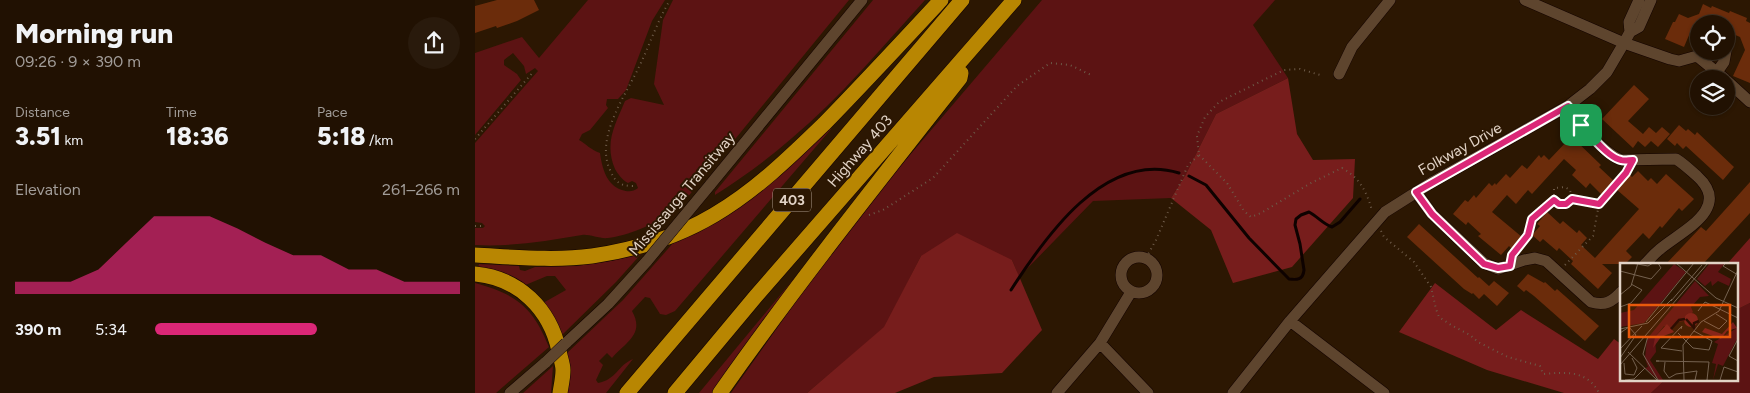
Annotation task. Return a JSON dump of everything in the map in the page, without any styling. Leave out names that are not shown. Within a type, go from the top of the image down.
[{"type":"highway","points":[[475,255],[540,258],[590,256],[647,244],[675,234],[713,215],[756,186],[807,141],[941,0]]},
{"type":"highway","name":"Highway 403","points":[[627,393],[962,0]]},
{"type":"highway","name":"Highway 403","points":[[675,393],[756,296],[1014,0]]},
{"type":"highway","points":[[720,393],[759,337],[834,238],[960,78],[963,59]]},
{"type":"highway","points":[[475,274],[502,281],[521,291],[548,319],[555,334],[563,369],[560,393]]},
{"type":"street","name":"Mississauga Transitway","points":[[510,393],[608,304],[710,185],[862,0]]},
{"type":"street","points":[[1339,74],[1352,47],[1390,0]]},
{"type":"street","points":[[1525,0],[1624,43],[1670,59],[1679,60],[1690,57]]},
{"type":"street","name":"Folkway Drive","points":[[1630,32],[1629,22],[1639,0]]},
{"type":"street","name":"Folkway Drive","points":[[1233,393],[1290,321],[1385,212],[1416,192],[1568,106],[1590,89],[1607,72],[1630,32],[1639,27],[1651,0]]},
{"type":"street","points":[[1705,60],[1715,70]]},
{"type":"street","points":[[1735,88],[1750,102]]},
{"type":"street","points":[[1568,106],[1581,125],[1612,156],[1621,160],[1676,159],[1707,185],[1709,204],[1705,213],[1689,228],[1657,251],[1646,263]]},
{"type":"street","points":[[1416,192],[1432,214],[1484,264],[1498,268],[1535,258],[1546,261],[1591,302],[1601,305],[1614,301],[1620,293]]},
{"type":"street","points":[[1139,256],[1146,258],[1156,268],[1156,282],[1146,292],[1131,292],[1122,282],[1122,268],[1132,258],[1139,256]]},
{"type":"street","points":[[1057,393],[1100,343],[1131,292]]},
{"type":"street","points":[[1290,321],[1384,393]]},
{"type":"street","points":[[1100,343],[1148,393]]},
{"type":"path","points":[[633,186],[623,186],[614,180],[605,151],[607,136],[640,65],[658,19],[670,0]]},
{"type":"path","points":[[864,217],[883,210],[933,178],[1017,86],[1050,63],[1070,65],[1091,75]]},
{"type":"path","points":[[1320,75],[1299,68],[1284,70],[1219,102],[1205,117],[1197,136],[1199,155],[1227,183],[1244,212],[1251,217],[1261,213],[1311,183],[1342,168],[1362,184],[1368,196],[1375,223],[1385,238],[1414,262],[1431,287],[1439,317],[1471,335],[1478,342],[1508,357],[1540,366],[1543,374],[1569,372],[1593,382],[1599,393]]},
{"type":"path","points":[[475,139],[534,71]]},
{"type":"path","points":[[1146,258],[1156,240],[1188,165],[1199,155]]},
{"type":"path","points":[[1559,273],[1593,236],[1599,204],[1626,173],[1633,160]]},
{"type":"path","points":[[1510,266],[1512,255],[1528,235],[1532,219],[1554,200],[1554,188],[1565,187],[1570,190],[1572,199]]},
{"type":"path","points":[[1572,199],[1599,204]]},
{"type":"path","points":[[1554,200],[1559,204],[1566,204],[1572,199]]},
{"type":"path","points":[[475,226],[483,226]]},
{"type":"shaded area","points":[[588,0],[665,0],[652,21],[626,90],[618,99],[607,99],[606,105],[608,108],[590,130],[582,134],[579,140],[600,153],[604,170],[612,184],[617,188],[628,191],[638,188],[636,183],[632,181],[628,183],[624,180],[615,169],[611,151],[612,134],[625,101],[631,98],[664,105],[654,84],[663,20],[673,0],[849,0],[673,215],[616,237],[601,238],[582,235],[515,244],[475,245],[475,228],[483,228],[485,226],[482,223],[475,222],[475,143],[538,71],[535,68],[526,74],[524,66],[513,53],[504,60],[504,65],[517,74],[521,80],[475,135],[475,53],[522,37],[539,58]]},
{"type":"shaded area","points":[[873,0],[925,0],[861,71],[810,122],[764,161],[715,195],[715,192]]},
{"type":"shaded area","points":[[1042,0],[1275,0],[1253,25],[1288,78],[1216,114],[1185,176],[1171,198],[1093,201],[1019,277],[1012,260],[921,256],[885,327],[807,393],[731,393],[811,280],[886,183]]},
{"type":"shaded area","points":[[1288,78],[1297,134],[1313,160],[1355,159],[1353,198],[1292,267],[1233,283],[1211,230],[1171,198],[1185,176],[1216,114]]},
{"type":"shaded area","points":[[832,128],[675,311],[666,315],[660,314],[650,298],[645,297],[632,311],[636,326],[632,337],[612,358],[607,353],[599,361],[603,365],[596,380],[598,383],[609,379],[633,359],[606,393],[568,393],[569,367],[566,354],[623,300],[674,242]]},
{"type":"shaded area","points":[[957,233],[1012,260],[1042,330],[1002,373],[934,377],[895,393],[807,393],[884,327],[921,256]]},
{"type":"shaded area","points":[[1750,238],[1750,303],[1737,310],[1737,263],[1728,263]]},
{"type":"shaded area","points":[[641,254],[616,282],[561,336],[543,303],[566,290],[555,276],[547,276],[523,286],[478,268],[479,264],[519,266],[520,270],[525,271],[535,267],[577,266]]},
{"type":"shaded area","points":[[801,270],[803,272],[715,393],[699,393]]},
{"type":"shaded area","points":[[475,283],[502,292],[521,304],[536,322],[549,347],[496,393],[475,393]]},
{"type":"shaded area","points":[[1435,283],[1496,330],[1521,310],[1598,359],[1614,339],[1620,343],[1620,380],[1665,380],[1651,393],[1564,393],[1487,370],[1399,332]]},
{"type":"shaded area","points":[[1750,303],[1750,393],[1651,393],[1665,380],[1737,380],[1737,310]]},
{"type":"shaded area","points":[[553,366],[551,393],[523,393]]},
{"type":"building","points":[[497,0],[534,0],[539,10],[517,21],[475,33],[475,6]]},
{"type":"building","points":[[1703,4],[1729,13],[1730,11],[1747,18],[1746,21],[1750,23],[1750,83],[1735,77],[1735,72],[1745,50],[1740,37],[1735,35],[1735,15],[1696,15],[1699,14]]},
{"type":"building","points":[[1679,14],[1690,17],[1690,33],[1684,47],[1665,39]]},
{"type":"building","points":[[1634,85],[1649,99],[1628,121],[1643,134],[1649,127],[1656,133],[1662,127],[1670,134],[1658,147],[1651,141],[1645,147],[1638,141],[1633,148],[1602,119]]},
{"type":"building","points":[[1679,125],[1695,135],[1697,132],[1734,167],[1723,180],[1686,146],[1683,149],[1677,143],[1675,146],[1667,139]]},
{"type":"building","points":[[1573,138],[1601,165],[1599,167],[1616,183],[1603,196],[1590,183],[1586,188],[1572,175],[1576,170],[1564,159],[1532,194],[1528,190],[1516,204],[1507,195],[1492,212],[1522,237],[1512,249],[1509,246],[1501,255],[1478,236],[1481,234],[1468,222],[1466,225],[1453,214],[1465,200],[1468,202],[1474,195],[1476,198],[1489,183],[1492,186],[1495,183],[1496,185],[1506,174],[1510,178],[1522,165],[1527,169],[1539,155],[1541,158],[1544,155],[1549,160],[1568,140],[1570,142]]},
{"type":"building","points":[[1638,171],[1648,181],[1651,178],[1657,184],[1666,174],[1694,199],[1682,211],[1679,208],[1662,228],[1660,226],[1649,239],[1643,233],[1626,251],[1632,257],[1626,263],[1602,264],[1612,273],[1598,289],[1571,264],[1573,261],[1559,248],[1557,251],[1543,239],[1540,242],[1532,235],[1540,226],[1537,224],[1547,212],[1560,224],[1563,221],[1577,233],[1579,230],[1587,238],[1581,245],[1595,258],[1639,209],[1616,189],[1629,174],[1632,177]]},
{"type":"building","points":[[1750,182],[1750,213],[1704,263],[1667,263],[1701,227],[1706,231]]},
{"type":"building","points":[[1419,224],[1478,278],[1489,286],[1494,281],[1509,293],[1497,306],[1484,294],[1479,299],[1473,293],[1464,289],[1407,237]]},
{"type":"building","points":[[1528,274],[1545,282],[1555,291],[1557,289],[1599,326],[1585,341],[1534,296],[1526,290],[1524,292],[1517,286]]},
{"type":"waterway","points":[[1011,290],[1041,246],[1060,224],[1080,203],[1102,186],[1126,174],[1152,169],[1179,173]]},
{"type":"waterway","points":[[1189,176],[1206,185],[1249,238],[1289,279],[1299,279],[1304,270],[1295,225],[1296,219],[1309,212],[1332,227],[1340,222],[1360,199]]},
{"type":"route","points":[[1568,106],[1581,125],[1612,156],[1621,160],[1633,160],[1613,190],[1599,204],[1572,199],[1566,204],[1559,204],[1554,200],[1532,219],[1528,235],[1512,255],[1510,266],[1498,268],[1484,264],[1432,214],[1416,192],[1568,106]]}]
